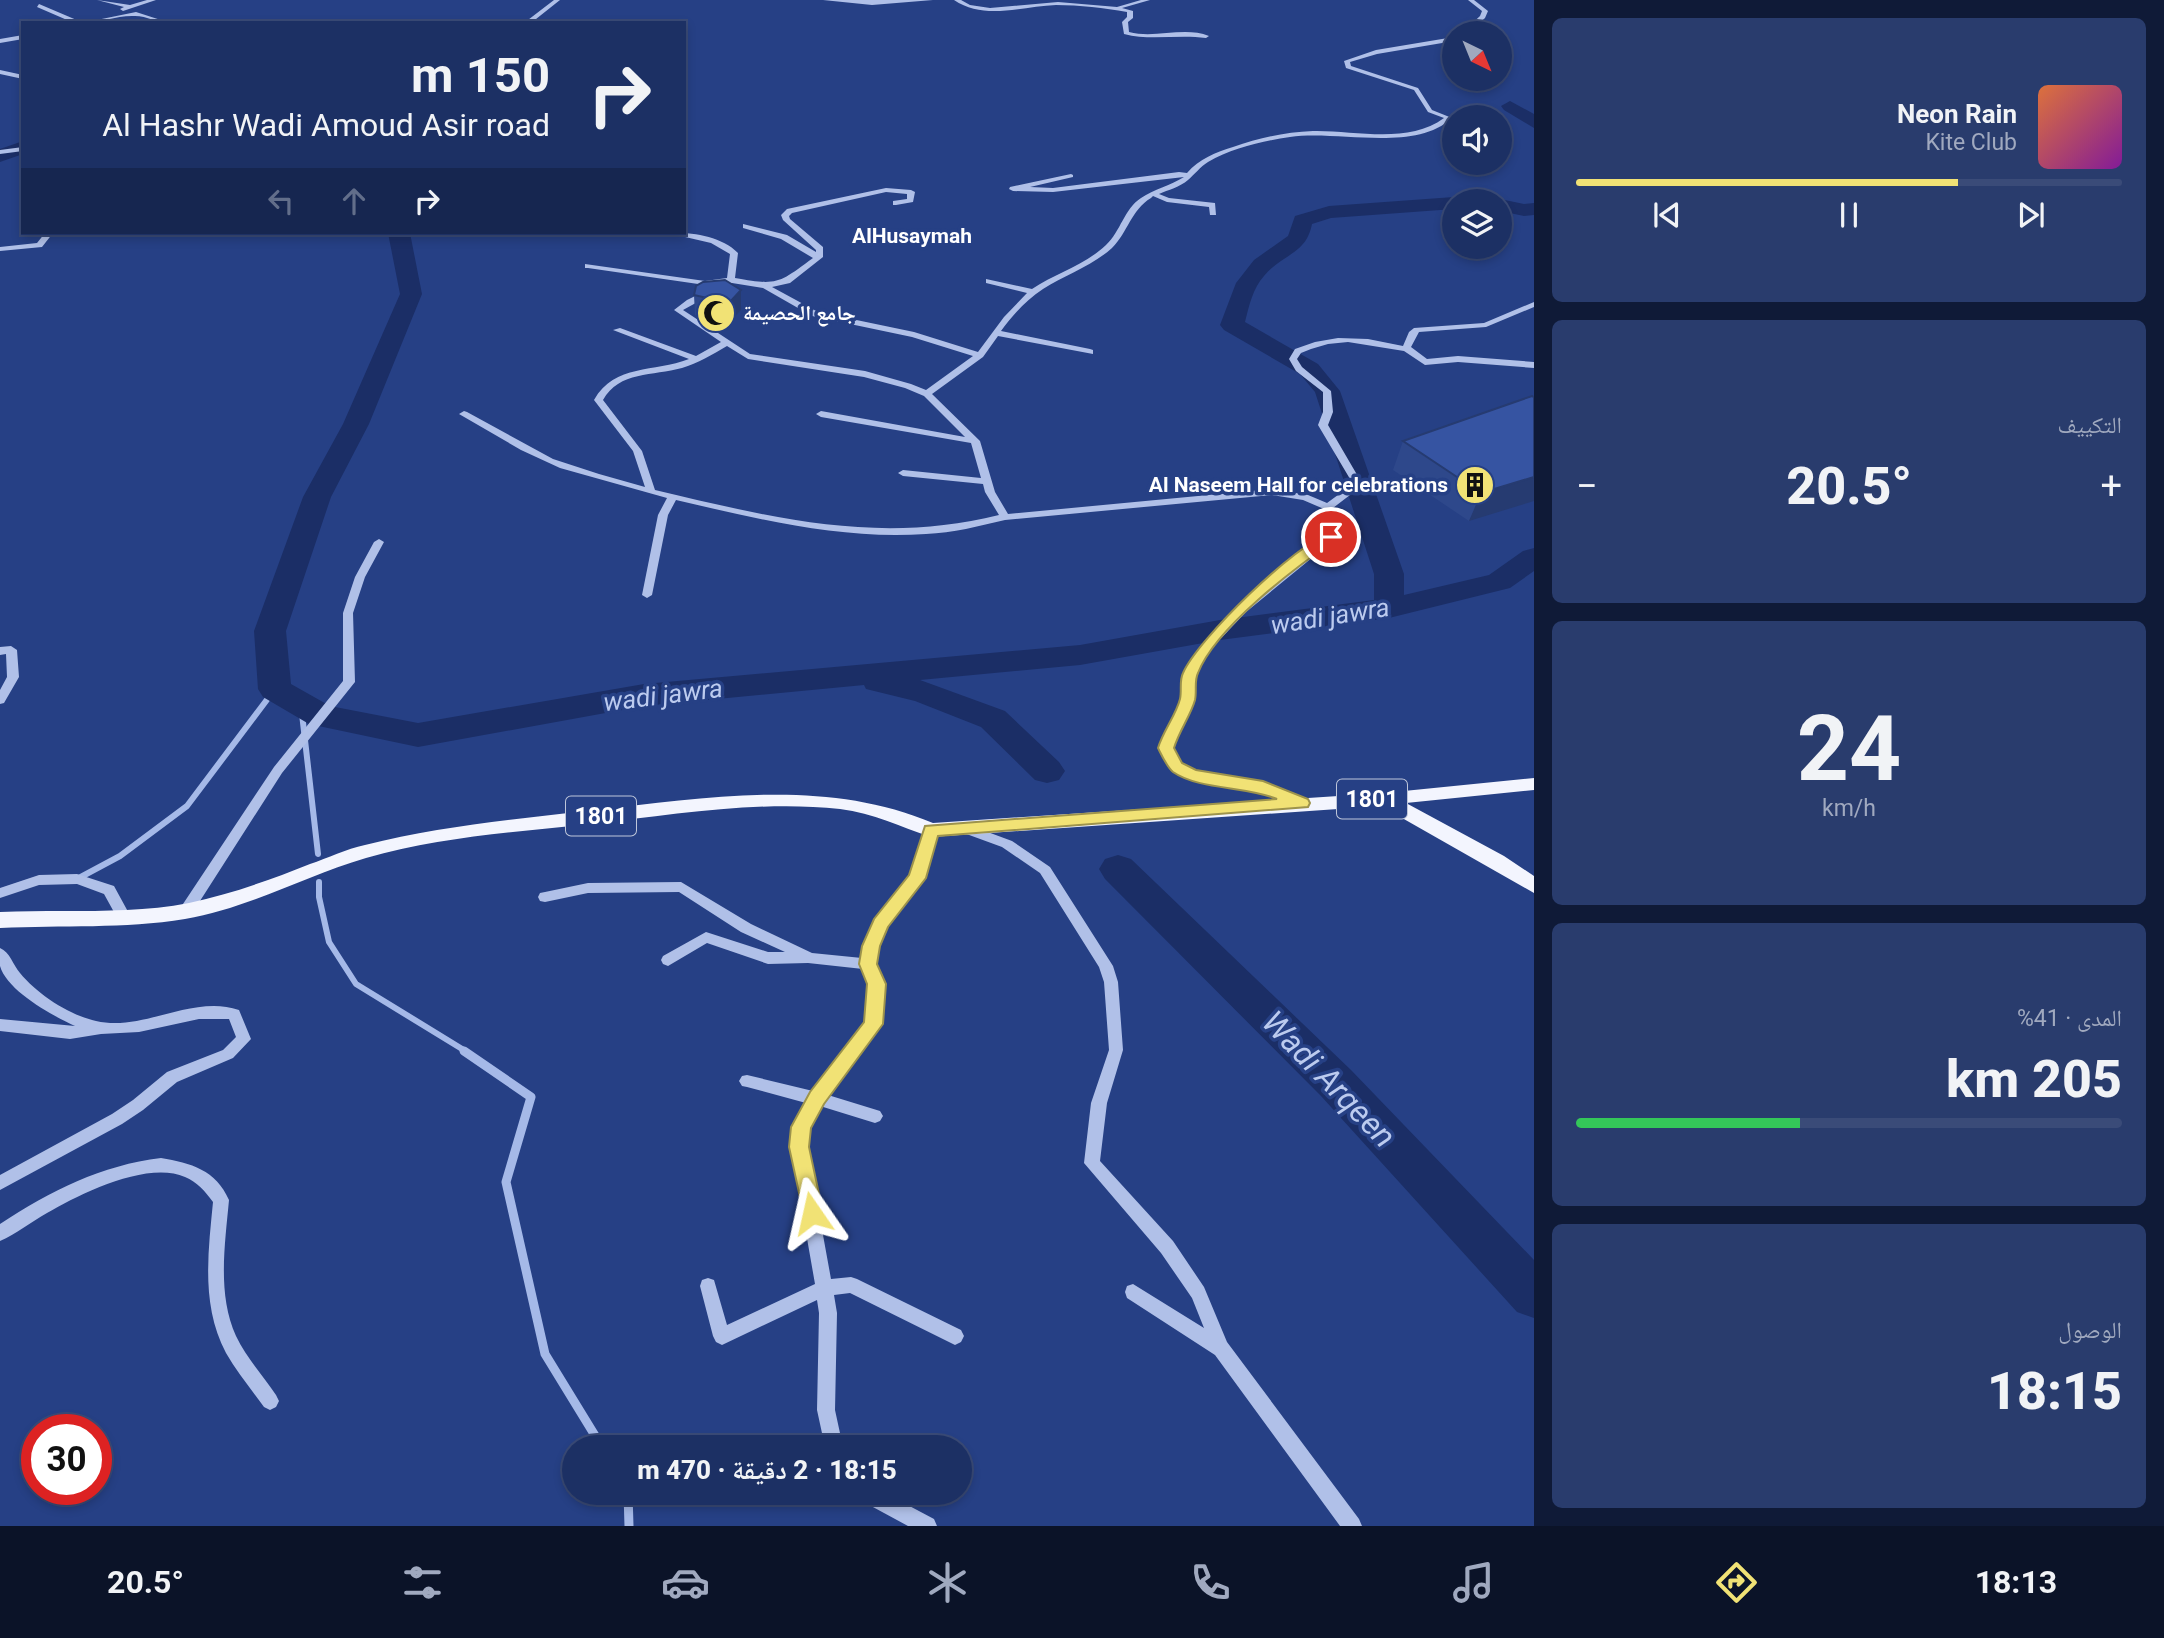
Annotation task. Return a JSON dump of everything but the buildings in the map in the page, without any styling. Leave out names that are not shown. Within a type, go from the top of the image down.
[{"type":"main road","name":"1801","points":[[0,920],[63,917],[125,919],[186,911],[236,900],[363,852],[457,832],[768,800],[841,803],[896,816],[931,830],[1384,799],[1534,783]]},
{"type":"main road","points":[[1384,799],[1497,861],[1534,886]]},
{"type":"street","points":[[100,0],[132,7]]},
{"type":"street","points":[[81,21],[153,0]]},
{"type":"street","points":[[530,21],[557,0]]},
{"type":"street","points":[[826,0],[872,3],[930,0]]},
{"type":"street","points":[[957,0],[967,7],[990,13],[1044,4],[1086,4],[1130,11],[1130,18],[1125,22],[1126,33],[1135,36],[1185,33],[1206,36]]},
{"type":"street","points":[[1116,9],[1147,0]]},
{"type":"street","points":[[1471,0],[1485,11],[1478,21]]},
{"type":"street","points":[[39,6],[75,21]]},
{"type":"street","points":[[96,21],[136,14],[160,21]]},
{"type":"street","points":[[1,41],[21,37]]},
{"type":"street","points":[[1,41],[10,46]]},
{"type":"street","points":[[927,394],[980,355],[996,333],[1034,292],[1077,268],[1116,240],[1129,213],[1152,193],[1189,175],[1211,157],[1244,145],[1289,135],[1312,132],[1416,133],[1445,123],[1449,118],[1430,111],[1416,89],[1362,73],[1348,67],[1347,61],[1376,52],[1442,41]]},
{"type":"street","points":[[0,72],[21,77]]},
{"type":"street","points":[[0,152],[21,149]]},
{"type":"street","points":[[1071,176],[1013,189],[1053,190],[1189,175]]},
{"type":"street","points":[[765,286],[787,281],[819,257],[820,249],[787,220],[785,215],[790,211],[886,190],[911,192],[911,200],[896,203]]},
{"type":"street","points":[[1051,201],[1053,190]]},
{"type":"street","points":[[1152,193],[1167,200],[1212,205],[1213,213]]},
{"type":"street","points":[[746,226],[784,237],[819,257]]},
{"type":"street","points":[[0,248],[39,245],[47,235]]},
{"type":"street","points":[[680,235],[729,247],[734,253],[732,280],[719,290],[685,303],[678,310],[748,356],[865,374],[927,394],[975,441],[990,492],[1005,517]]},
{"type":"street","points":[[589,267],[705,283],[732,280],[765,286],[815,314],[903,332],[980,355]]},
{"type":"street","points":[[989,281],[1034,292]]},
{"type":"street","points":[[1406,348],[1413,332],[1417,330],[1486,325],[1534,304]]},
{"type":"street","points":[[617,330],[696,359]]},
{"type":"street","points":[[996,333],[1090,352]]},
{"type":"street","points":[[1328,507],[1358,485],[1323,425],[1328,412],[1327,391],[1294,363],[1294,356],[1307,346],[1340,338],[1386,344],[1396,349],[1406,348],[1425,362],[1458,359],[1534,365]]},
{"type":"street","points":[[651,492],[646,465],[635,445],[598,400],[603,389],[628,374],[670,368],[696,359],[725,343]]},
{"type":"street","points":[[464,414],[562,465],[651,492],[788,524],[863,532],[953,530],[1005,517],[1272,492],[1305,497],[1328,507],[1334,523],[1331,537],[1248,603],[1220,630],[1200,655],[1189,675],[1188,701],[1171,730],[1166,748],[1177,767],[1192,775],[1263,787],[1302,803]]},
{"type":"street","points":[[821,414],[975,441]]},
{"type":"street","points":[[903,473],[988,482]]},
{"type":"street","points":[[647,595],[663,516],[673,497]]},
{"type":"street","points":[[186,911],[278,770],[349,682],[348,613],[360,578],[379,542]]},
{"type":"street","points":[[0,651],[12,650],[13,677],[0,700]]},
{"type":"street","points":[[966,829],[1007,844],[1045,870],[1106,966],[1111,982],[1116,1049],[1099,1103],[1092,1163],[1167,1247],[1198,1293],[1221,1348],[1352,1526]]},
{"type":"street","points":[[831,1435],[826,1410],[828,1313],[799,1147],[801,1127],[817,1098],[873,1024],[876,984],[868,964],[871,946],[881,924],[917,878],[931,830]]},
{"type":"street","points":[[0,893],[39,880],[77,879],[109,890],[125,919]]},
{"type":"street","points":[[545,897],[588,888],[681,887],[746,928],[810,958]]},
{"type":"street","points":[[668,960],[706,937],[768,958],[810,958],[868,964]]},
{"type":"street","points":[[0,954],[15,978],[37,997],[71,1017],[101,1028]]},
{"type":"street","points":[[0,1025],[71,1033],[145,1025],[191,1013],[218,1010],[234,1014],[244,1038],[228,1054],[172,1077],[117,1119],[0,1183]]},
{"type":"street","points":[[747,1081],[875,1116]]},
{"type":"street","points":[[0,1233],[36,1209],[102,1176],[159,1166],[186,1169],[207,1181],[221,1200],[215,1260],[217,1302],[228,1339],[270,1401]]},
{"type":"street","points":[[708,1286],[722,1336],[825,1289],[851,1285],[956,1336]]},
{"type":"street","points":[[1133,1292],[1221,1348]]},
{"type":"street","points":[[889,1505],[927,1526]]},
{"type":"waterway","points":[[1512,107],[1534,122]]},
{"type":"waterway","name":"wadi jawra","points":[[0,156],[21,148]]},
{"type":"waterway","points":[[1389,608],[1389,574],[1327,391],[1309,369],[1232,325],[1247,283],[1271,257],[1298,239],[1302,220],[1329,212],[1442,204]]},
{"type":"waterway","points":[[1512,208],[1534,209]]},
{"type":"waterway","name":"wadi jawra","points":[[399,235],[411,294],[356,424],[317,497],[270,631],[275,689],[321,716],[418,735],[644,695],[1080,655],[1220,630],[1389,608]]},
{"type":"waterway","name":"wadi jawra","points":[[1389,608],[1499,582],[1534,557]]},
{"type":"waterway","name":"Wadi Arqeen","points":[[878,681],[924,692],[993,719],[1047,771]]},
{"type":"waterway","points":[[77,879],[120,856],[187,806],[275,689]]},
{"type":"waterway","points":[[301,705],[318,854]]},
{"type":"waterway","name":"Wadi Arqeen","points":[[1118,869],[1336,1083],[1534,1295]]},
{"type":"waterway","points":[[319,882],[319,897],[329,942],[356,984],[467,1052]]},
{"type":"waterway","points":[[464,1051],[531,1097],[506,1182],[545,1354],[595,1435]]},
{"type":"waterway","points":[[628,1505],[629,1526]]},
{"type":"place","name":"جامع الحصيمة","points":[[716,313]]},
{"type":"place","name":"Al Naseem Hall for celebrations","points":[[1475,485]]},
{"type":"district","name":"AlHusaymah","points":[[912,236]]},
{"type":"route","points":[[812,1213],[799,1147],[801,1127],[817,1098],[873,1024],[876,984],[868,964],[871,946],[881,924],[917,878],[931,830],[1302,803],[1263,787],[1192,775],[1177,767],[1166,748],[1171,730],[1188,701],[1189,675],[1200,655],[1220,630],[1248,603],[1331,537]]}]
